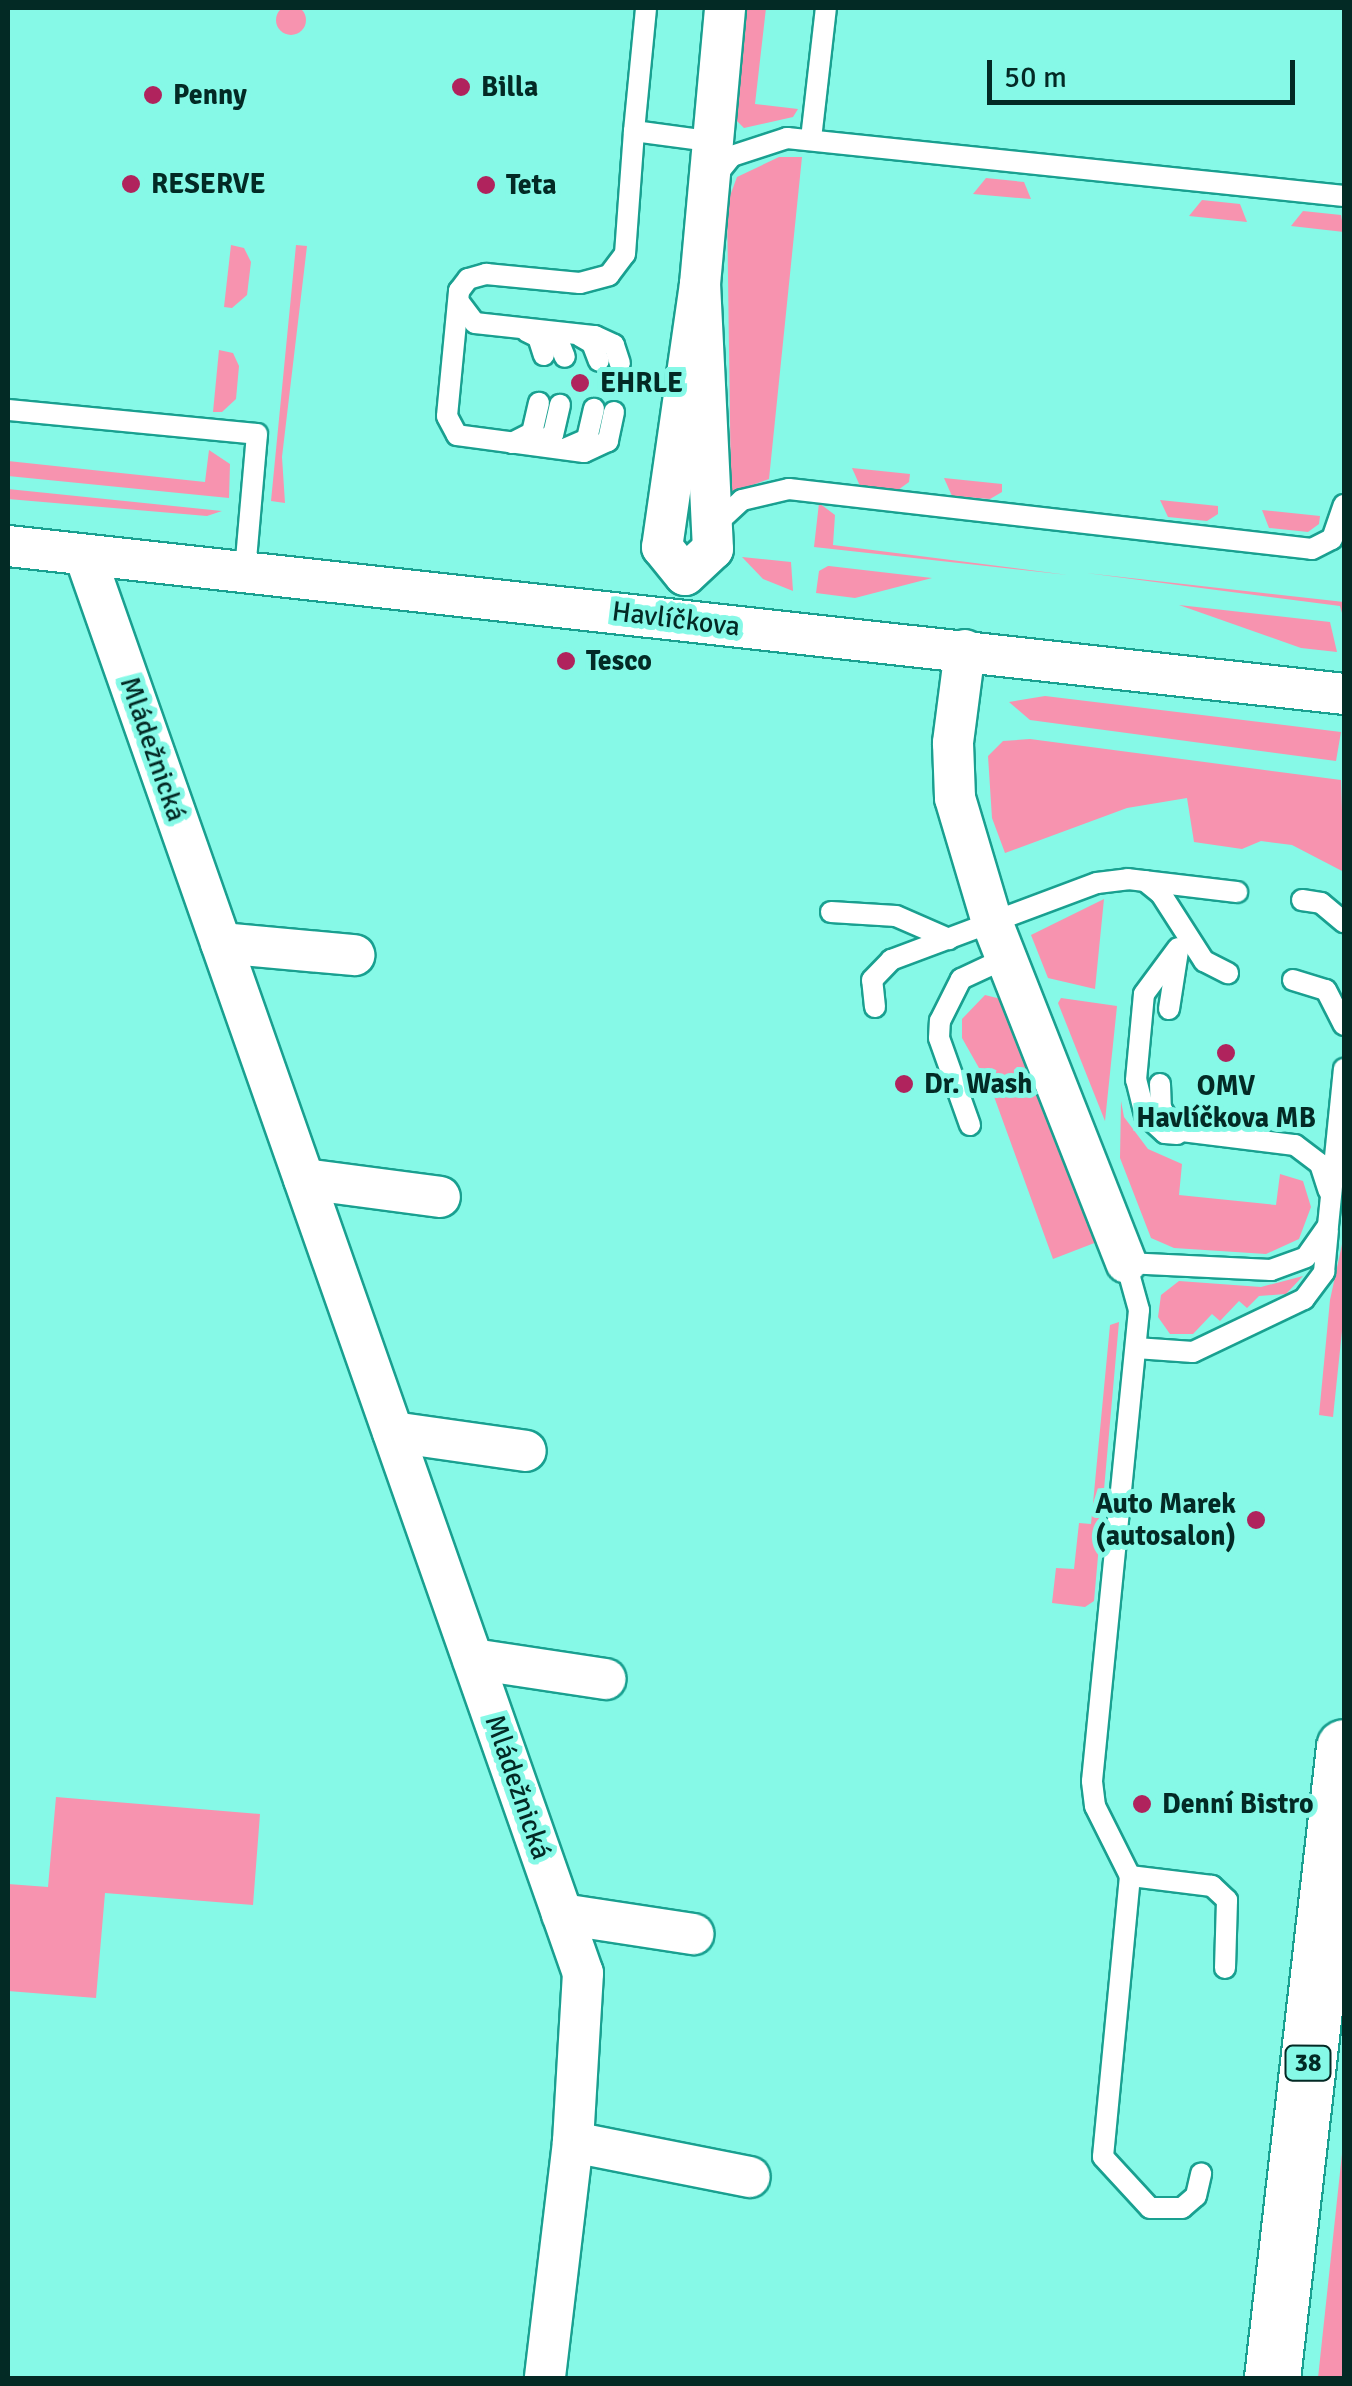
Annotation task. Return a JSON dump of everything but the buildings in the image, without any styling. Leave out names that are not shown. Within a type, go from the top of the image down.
[{"type":"main road","name":"38","points":[[1272,2378],[1344,1747]]},
{"type":"street","points":[[700,284],[713,548],[685,575],[662,547],[700,284],[704,191],[724,8]]},
{"type":"street","name":"Havlíčkova","points":[[8,546],[1344,694]]},
{"type":"street","name":"Mládežnická","points":[[84,556],[583,1973],[572,2142],[544,2378]]},
{"type":"street","points":[[965,650],[953,744],[955,798],[999,940],[1126,1262]]},
{"type":"street","points":[[221,943],[354,954]]},
{"type":"street","points":[[304,1178],[440,1197]]},
{"type":"street","points":[[392,1432],[526,1451]]},
{"type":"street","points":[[473,1660],[606,1679]]},
{"type":"street","points":[[562,1914],[692,1934]]},
{"type":"street","points":[[572,2142],[750,2177]]},
{"type":"lane","points":[[604,410],[587,439],[563,449],[465,438],[449,423],[458,300],[474,276],[580,283],[619,266],[646,8]]},
{"type":"lane","points":[[811,139],[826,8]]},
{"type":"lane","points":[[634,131],[709,141]]},
{"type":"lane","points":[[704,191],[732,156],[748,148],[811,139],[1344,196]]},
{"type":"lane","points":[[458,300],[475,323],[574,334],[592,343],[610,362]]},
{"type":"lane","points":[[530,329],[555,356]]},
{"type":"lane","points":[[519,444],[532,433],[549,404]]},
{"type":"lane","points":[[8,410],[257,434],[245,570]]},
{"type":"lane","points":[[714,526],[742,500],[790,489],[1312,550],[1332,539],[1344,505]]},
{"type":"lane","points":[[680,619],[685,575]]},
{"type":"lane","points":[[970,1125],[939,1038],[940,1020],[961,979],[999,940],[1113,878],[1238,892]]},
{"type":"lane","points":[[1146,881],[1204,960],[1228,973]]},
{"type":"lane","points":[[1302,900],[1322,902],[1344,922]]},
{"type":"lane","points":[[831,912],[896,916],[950,938],[999,940]]},
{"type":"lane","points":[[1169,1009],[1178,948],[1175,916]]},
{"type":"lane","points":[[874,1007],[872,980],[891,960],[950,938]]},
{"type":"lane","points":[[1178,948],[1144,994],[1136,1080],[1154,1126],[1184,1135],[1295,1145],[1320,1164],[1330,1198]]},
{"type":"lane","points":[[1293,980],[1326,990],[1344,1025]]},
{"type":"lane","points":[[1136,1348],[1206,1348],[1304,1299],[1324,1272],[1344,1069]]},
{"type":"lane","points":[[1160,1084],[1161,1108],[1184,1135]]},
{"type":"lane","points":[[1200,2174],[1196,2196],[1173,2210],[1142,2206],[1103,2156],[1130,1876],[1095,1806],[1092,1781],[1140,1310],[1126,1262],[1290,1266],[1319,1244],[1328,1226]]},
{"type":"lane","points":[[1130,1876],[1212,1886],[1227,1900],[1231,1918],[1225,1968]]},
{"type":"shaded area","points":[[291,5],[305,14],[306,20],[297,34],[291,35],[277,26],[276,20],[285,6]]},
{"type":"shaded area","points":[[745,8],[766,8],[755,104],[798,109],[793,117],[744,128],[733,117]]},
{"type":"shaded area","points":[[779,157],[802,157],[769,479],[731,493],[727,204],[737,177]]},
{"type":"shaded area","points":[[986,178],[1024,182],[1031,199],[973,194]]},
{"type":"shaded area","points":[[1202,200],[1240,204],[1247,222],[1189,216]]},
{"type":"shaded area","points":[[1303,211],[1341,215],[1344,232],[1291,226]]},
{"type":"shaded area","points":[[231,245],[244,248],[251,262],[247,295],[232,308],[224,307]]},
{"type":"shaded area","points":[[296,245],[307,246],[282,457],[285,503],[271,501]]},
{"type":"shaded area","points":[[219,350],[233,353],[239,366],[236,399],[222,412],[213,412]]},
{"type":"shaded area","points":[[209,450],[230,464],[229,498],[8,476],[8,461],[205,482]]},
{"type":"shaded area","points":[[852,468],[910,474],[909,482],[898,490],[860,486]]},
{"type":"shaded area","points":[[944,478],[1002,484],[1002,492],[990,499],[952,496]]},
{"type":"shaded area","points":[[8,489],[222,511],[207,516],[8,499]]},
{"type":"shaded area","points":[[1160,500],[1218,506],[1218,514],[1207,521],[1168,517]]},
{"type":"shaded area","points":[[819,503],[835,515],[833,545],[1068,575],[814,547]]},
{"type":"shaded area","points":[[1262,510],[1320,516],[1319,524],[1308,532],[1269,528]]},
{"type":"shaded area","points":[[742,557],[791,562],[793,591],[763,579]]},
{"type":"shaded area","points":[[828,566],[932,578],[855,598],[816,593],[819,571]]},
{"type":"shaded area","points":[[1086,573],[1344,602],[1344,620],[1340,606]]},
{"type":"shaded area","points":[[1179,605],[1330,622],[1337,652],[1301,648]]},
{"type":"shaded area","points":[[1045,696],[1341,732],[1336,761],[1030,720],[1009,702]]},
{"type":"shaded area","points":[[1030,739],[1341,780],[1344,872],[1292,845],[1261,841],[1242,849],[1194,842],[1187,798],[1127,808],[1005,853],[992,818],[988,756],[1003,741]]},
{"type":"shaded area","points":[[1104,899],[1095,989],[1048,978],[1031,935]]},
{"type":"shaded area","points":[[985,995],[1001,999],[1097,1242],[1053,1259],[992,1091],[962,1038],[962,1019]]},
{"type":"shaded area","points":[[1061,998],[1117,1006],[1105,1121],[1058,1003]]},
{"type":"shaded area","points":[[1121,1101],[1124,1117],[1148,1149],[1182,1164],[1179,1195],[1276,1205],[1280,1174],[1303,1181],[1311,1207],[1299,1239],[1266,1254],[1174,1248],[1151,1238],[1120,1158]]},
{"type":"shaded area","points":[[1344,1235],[1344,1312],[1333,1417],[1319,1415],[1330,1300]]},
{"type":"shaded area","points":[[1303,1276],[1286,1294],[1259,1296],[1247,1308],[1239,1301],[1220,1321],[1212,1314],[1193,1334],[1170,1334],[1158,1317],[1161,1295],[1179,1281],[1261,1287]]},
{"type":"shaded area","points":[[1119,1322],[1094,1601],[1085,1607],[1052,1603],[1056,1568],[1074,1569],[1079,1523],[1091,1524],[1110,1325]]},
{"type":"shaded area","points":[[56,1797],[260,1814],[253,1905],[105,1893],[96,1998],[8,1991],[8,1884],[48,1887]]},
{"type":"shaded area","points":[[1344,2135],[1344,2378],[1318,2378]]},
{"type":"place","name":"Billa","points":[[461,87]]},
{"type":"place","name":"Penny","points":[[153,95]]},
{"type":"place","name":"RESERVE","points":[[131,184]]},
{"type":"place","name":"Teta","points":[[486,185]]},
{"type":"place","name":"EHRLE","points":[[580,383]]},
{"type":"place","name":"Tesco","points":[[566,661]]},
{"type":"place","name":"OMV Havlíčkova MB","points":[[1226,1053]]},
{"type":"place","name":"Dr. Wash","points":[[904,1084]]},
{"type":"place","name":"Auto Marek (autosalon)","points":[[1256,1520]]},
{"type":"place","name":"Denní Bistro","points":[[1142,1804]]}]
